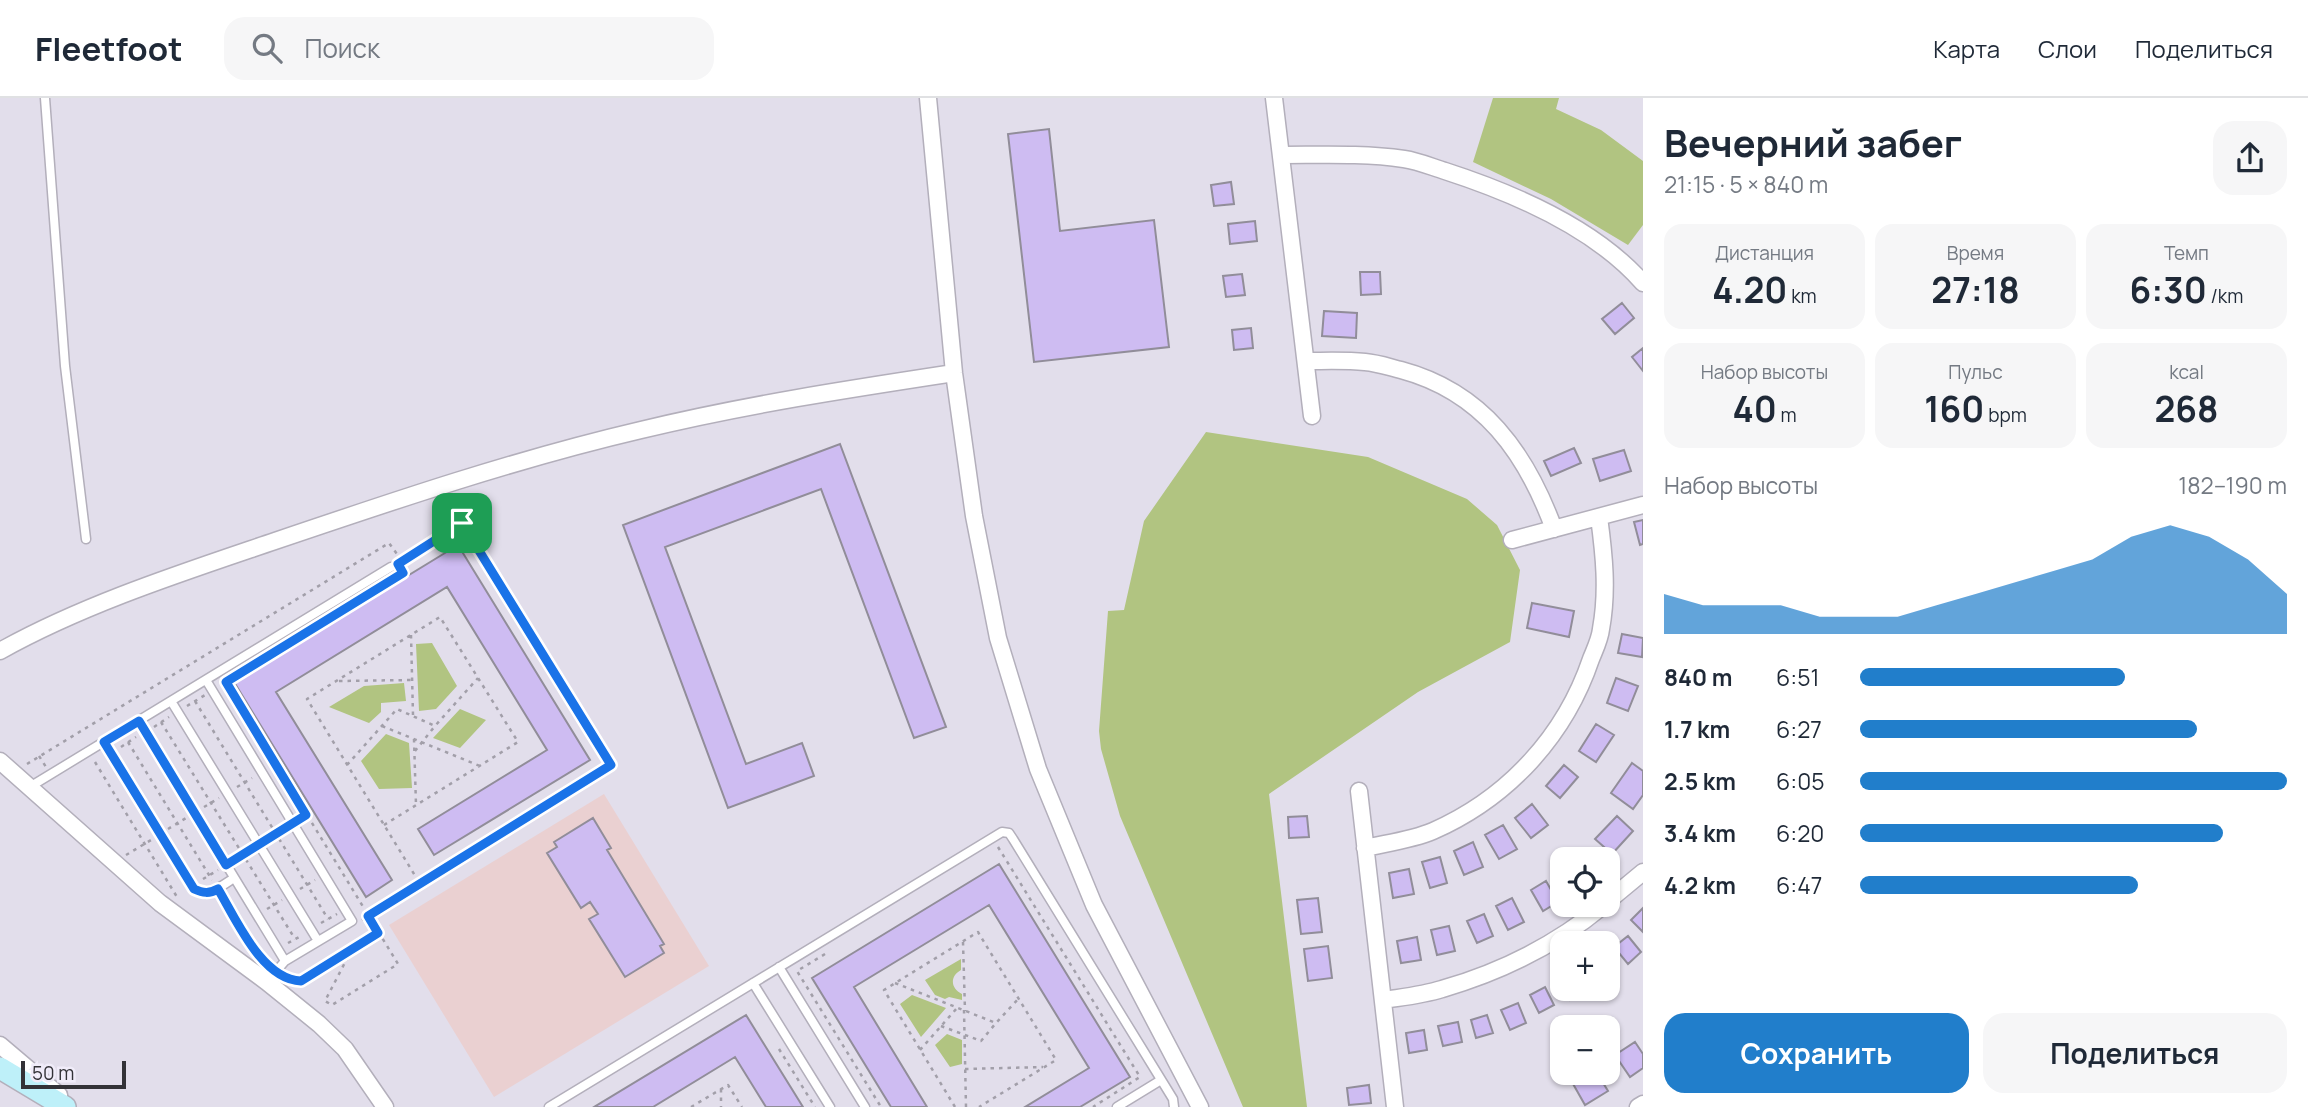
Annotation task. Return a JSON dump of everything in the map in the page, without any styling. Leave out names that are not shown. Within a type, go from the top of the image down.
[{"type":"street","points":[[928,98],[954,373],[974,516],[998,638],[1038,769],[1094,905],[1200,1107]]},
{"type":"street","points":[[1274,98],[1312,416]]},
{"type":"street","points":[[1281,155],[1405,159],[1474,180],[1528,202],[1583,233],[1643,283]]},
{"type":"street","points":[[1306,361],[1367,362],[1417,374],[1460,394],[1493,423],[1522,458],[1554,529]]},
{"type":"street","points":[[0,651],[149,584],[444,484],[639,430],[796,397],[954,373]]},
{"type":"street","points":[[1512,540],[1643,505]]},
{"type":"street","points":[[1365,848],[1430,832],[1474,810],[1518,776],[1553,735],[1583,684],[1601,631],[1606,585],[1599,517]]},
{"type":"street","points":[[6,767],[160,903],[271,977],[345,1049],[385,1107]]},
{"type":"street","points":[[1359,791],[1395,1107]]},
{"type":"street","points":[[1620,891],[1643,872]]},
{"type":"street","points":[[1384,1000],[1441,990],[1513,964],[1590,917]]},
{"type":"street","points":[[0,1045],[75,1107]]},
{"type":"street","points":[[0,1068],[65,1107]]},
{"type":"street","points":[[1638,1107],[1643,1104]]},
{"type":"lane","points":[[45,98],[65,366],[86,539]]},
{"type":"lane","points":[[29,788],[391,567]]},
{"type":"lane","points":[[206,680],[352,922],[285,961],[271,977]]},
{"type":"lane","points":[[171,701],[318,941]]},
{"type":"lane","points":[[139,721],[285,961]]},
{"type":"lane","points":[[104,742],[192,885],[202,892],[212,892],[234,878]]},
{"type":"lane","points":[[550,1107],[1002,832],[1009,834],[1173,1099],[1174,1107]]},
{"type":"lane","points":[[779,967],[865,1107]]},
{"type":"lane","points":[[753,983],[830,1107]]},
{"type":"lane","points":[[1117,1107],[1161,1080]]},
{"type":"path","points":[[403,573],[398,564],[466,521],[444,484]]},
{"type":"path","points":[[352,922],[362,920],[611,765],[462,523]]},
{"type":"path","points":[[6,767],[389,543],[402,561]]},
{"type":"path","points":[[384,825],[517,743],[440,617],[307,699],[420,884]]},
{"type":"path","points":[[411,635],[414,717]]},
{"type":"path","points":[[255,664],[226,682],[398,964],[332,1005],[325,1001],[352,949]]},
{"type":"path","points":[[414,752],[478,678]]},
{"type":"path","points":[[335,681],[412,680]]},
{"type":"path","points":[[195,701],[328,919]]},
{"type":"path","points":[[347,765],[397,709],[435,726]]},
{"type":"path","points":[[161,722],[295,939]]},
{"type":"path","points":[[382,726],[480,766]]},
{"type":"path","points":[[414,739],[416,806]]},
{"type":"path","points":[[128,743],[271,977],[301,981],[378,933]]},
{"type":"path","points":[[95,762],[183,907]]},
{"type":"path","points":[[176,895],[306,815]]},
{"type":"path","points":[[988,854],[1000,847],[1140,1077],[1093,1107]]},
{"type":"path","points":[[955,1107],[884,990],[978,932],[1056,1060],[979,1107]]},
{"type":"path","points":[[963,942],[966,1107]]},
{"type":"path","points":[[833,949],[797,971],[881,1107]]},
{"type":"path","points":[[895,983],[996,1023]]},
{"type":"path","points":[[941,1026],[981,1041],[1019,998]]},
{"type":"path","points":[[920,1050],[957,1008]]},
{"type":"path","points":[[790,1042],[779,1049],[815,1107]]},
{"type":"path","points":[[965,1069],[1045,1067]]},
{"type":"path","points":[[691,1107],[728,1084],[742,1107]]},
{"type":"path","points":[[721,1089],[721,1107]]},
{"type":"shaded area","points":[[604,794],[709,966],[494,1097],[389,925]]},
{"type":"green space","points":[[1493,98],[1559,98],[1556,109],[1601,130],[1643,161],[1643,225],[1628,245],[1551,199],[1473,162]]},
{"type":"green space","points":[[1206,432],[1368,457],[1467,499],[1497,525],[1520,570],[1510,642],[1418,692],[1269,794],[1307,1107],[1243,1107],[1120,816],[1101,749],[1099,731],[1108,611],[1124,610],[1144,521]]},
{"type":"green space","points":[[432,643],[457,686],[436,709],[419,711],[416,644]]},
{"type":"green space","points":[[404,683],[406,701],[381,703],[381,712],[369,723],[329,707],[364,686]]},
{"type":"green space","points":[[460,709],[486,720],[460,748],[433,738]]},
{"type":"green space","points":[[386,734],[409,743],[412,788],[379,789],[361,761]]},
{"type":"green space","points":[[961,959],[961,970],[955,975],[953,982],[955,989],[962,994],[962,1000],[949,997],[945,999],[935,995],[925,980]]},
{"type":"green space","points":[[912,995],[946,1008],[921,1037],[900,1004]]},
{"type":"green space","points":[[947,1034],[962,1040],[962,1064],[950,1067],[935,1045]]},
{"type":"building","points":[[1049,129],[1060,231],[1154,220],[1169,347],[1034,362],[1008,134]]},
{"type":"building","points":[[1231,182],[1234,204],[1214,206],[1211,185]]},
{"type":"building","points":[[1255,221],[1257,241],[1230,244],[1228,224]]},
{"type":"building","points":[[1360,272],[1380,272],[1381,294],[1361,295]]},
{"type":"building","points":[[1242,274],[1245,295],[1226,297],[1223,276]]},
{"type":"building","points":[[1622,303],[1634,318],[1615,334],[1602,319]]},
{"type":"building","points":[[1324,311],[1357,313],[1356,338],[1322,336]]},
{"type":"building","points":[[1251,328],[1253,348],[1234,350],[1232,330]]},
{"type":"building","points":[[1643,348],[1643,371],[1632,357]]},
{"type":"building","points":[[840,444],[946,727],[914,738],[821,489],[665,547],[746,764],[802,743],[814,776],[728,808],[623,525]]},
{"type":"building","points":[[1574,448],[1581,463],[1551,476],[1544,461]]},
{"type":"building","points":[[1624,450],[1631,471],[1600,481],[1593,459]]},
{"type":"building","points":[[1643,520],[1643,544],[1640,545],[1634,522]]},
{"type":"building","points":[[458,545],[590,760],[434,855],[418,829],[547,750],[447,587],[276,692],[392,880],[366,897],[234,682]]},
{"type":"building","points":[[1532,603],[1574,611],[1569,637],[1527,628]]},
{"type":"building","points":[[1622,634],[1643,638],[1642,657],[1618,653]]},
{"type":"building","points":[[1616,678],[1638,686],[1628,711],[1607,703]]},
{"type":"building","points":[[1596,724],[1614,735],[1596,762],[1579,751]]},
{"type":"building","points":[[1632,763],[1643,771],[1643,795],[1633,809],[1611,793]]},
{"type":"building","points":[[1564,765],[1578,777],[1560,798],[1546,786]]},
{"type":"building","points":[[1532,804],[1548,825],[1531,838],[1515,818]]},
{"type":"building","points":[[1307,816],[1309,837],[1289,838],[1288,817]]},
{"type":"building","points":[[1617,816],[1633,831],[1618,847],[1604,847],[1595,839]]},
{"type":"building","points":[[593,818],[611,848],[607,850],[664,944],[660,946],[664,953],[625,977],[589,919],[598,914],[590,902],[581,908],[547,853],[557,847],[554,842]]},
{"type":"building","points":[[1503,825],[1517,849],[1499,859],[1485,835]]},
{"type":"building","points":[[1473,842],[1483,867],[1464,875],[1454,851]]},
{"type":"building","points":[[1440,857],[1447,883],[1430,888],[1422,862]]},
{"type":"building","points":[[999,864],[1130,1077],[1080,1107],[1025,1107],[1089,1068],[989,905],[854,987],[927,1107],[891,1107],[812,978]]},
{"type":"building","points":[[1409,869],[1414,894],[1393,898],[1389,873]]},
{"type":"building","points":[[1546,881],[1550,888],[1550,907],[1543,911],[1531,890]]},
{"type":"building","points":[[1318,898],[1322,932],[1301,934],[1297,900]]},
{"type":"building","points":[[1512,898],[1524,922],[1508,930],[1496,906]]},
{"type":"building","points":[[1643,908],[1643,932],[1631,920]]},
{"type":"building","points":[[1484,914],[1493,936],[1477,943],[1467,921]]},
{"type":"building","points":[[1449,926],[1455,951],[1437,955],[1431,930]]},
{"type":"building","points":[[1628,936],[1641,952],[1628,964],[1620,954],[1620,942]]},
{"type":"building","points":[[1417,937],[1421,960],[1401,963],[1397,941]]},
{"type":"building","points":[[1328,946],[1332,978],[1308,981],[1304,949]]},
{"type":"building","points":[[1545,987],[1554,1005],[1539,1013],[1530,995]]},
{"type":"building","points":[[1518,1003],[1526,1023],[1510,1030],[1501,1010]]},
{"type":"building","points":[[746,1015],[803,1107],[766,1107],[735,1057],[653,1107],[594,1107]]},
{"type":"building","points":[[1487,1015],[1493,1033],[1476,1038],[1471,1020]]},
{"type":"building","points":[[1458,1022],[1462,1042],[1443,1046],[1438,1026]]},
{"type":"building","points":[[1424,1030],[1427,1050],[1409,1053],[1406,1033]]},
{"type":"building","points":[[1635,1042],[1643,1054],[1643,1068],[1630,1077],[1620,1062],[1620,1052]]},
{"type":"building","points":[[1369,1085],[1371,1103],[1349,1105],[1347,1088]]},
{"type":"building","points":[[1574,1085],[1604,1085],[1608,1091],[1585,1105]]},
{"type":"route","points":[[462,523],[611,765],[368,916],[378,933],[301,981],[288,981],[261,959],[218,889],[202,892],[194,889],[104,742],[139,721],[226,865],[306,815],[226,682],[403,573],[398,564],[462,523]]}]
